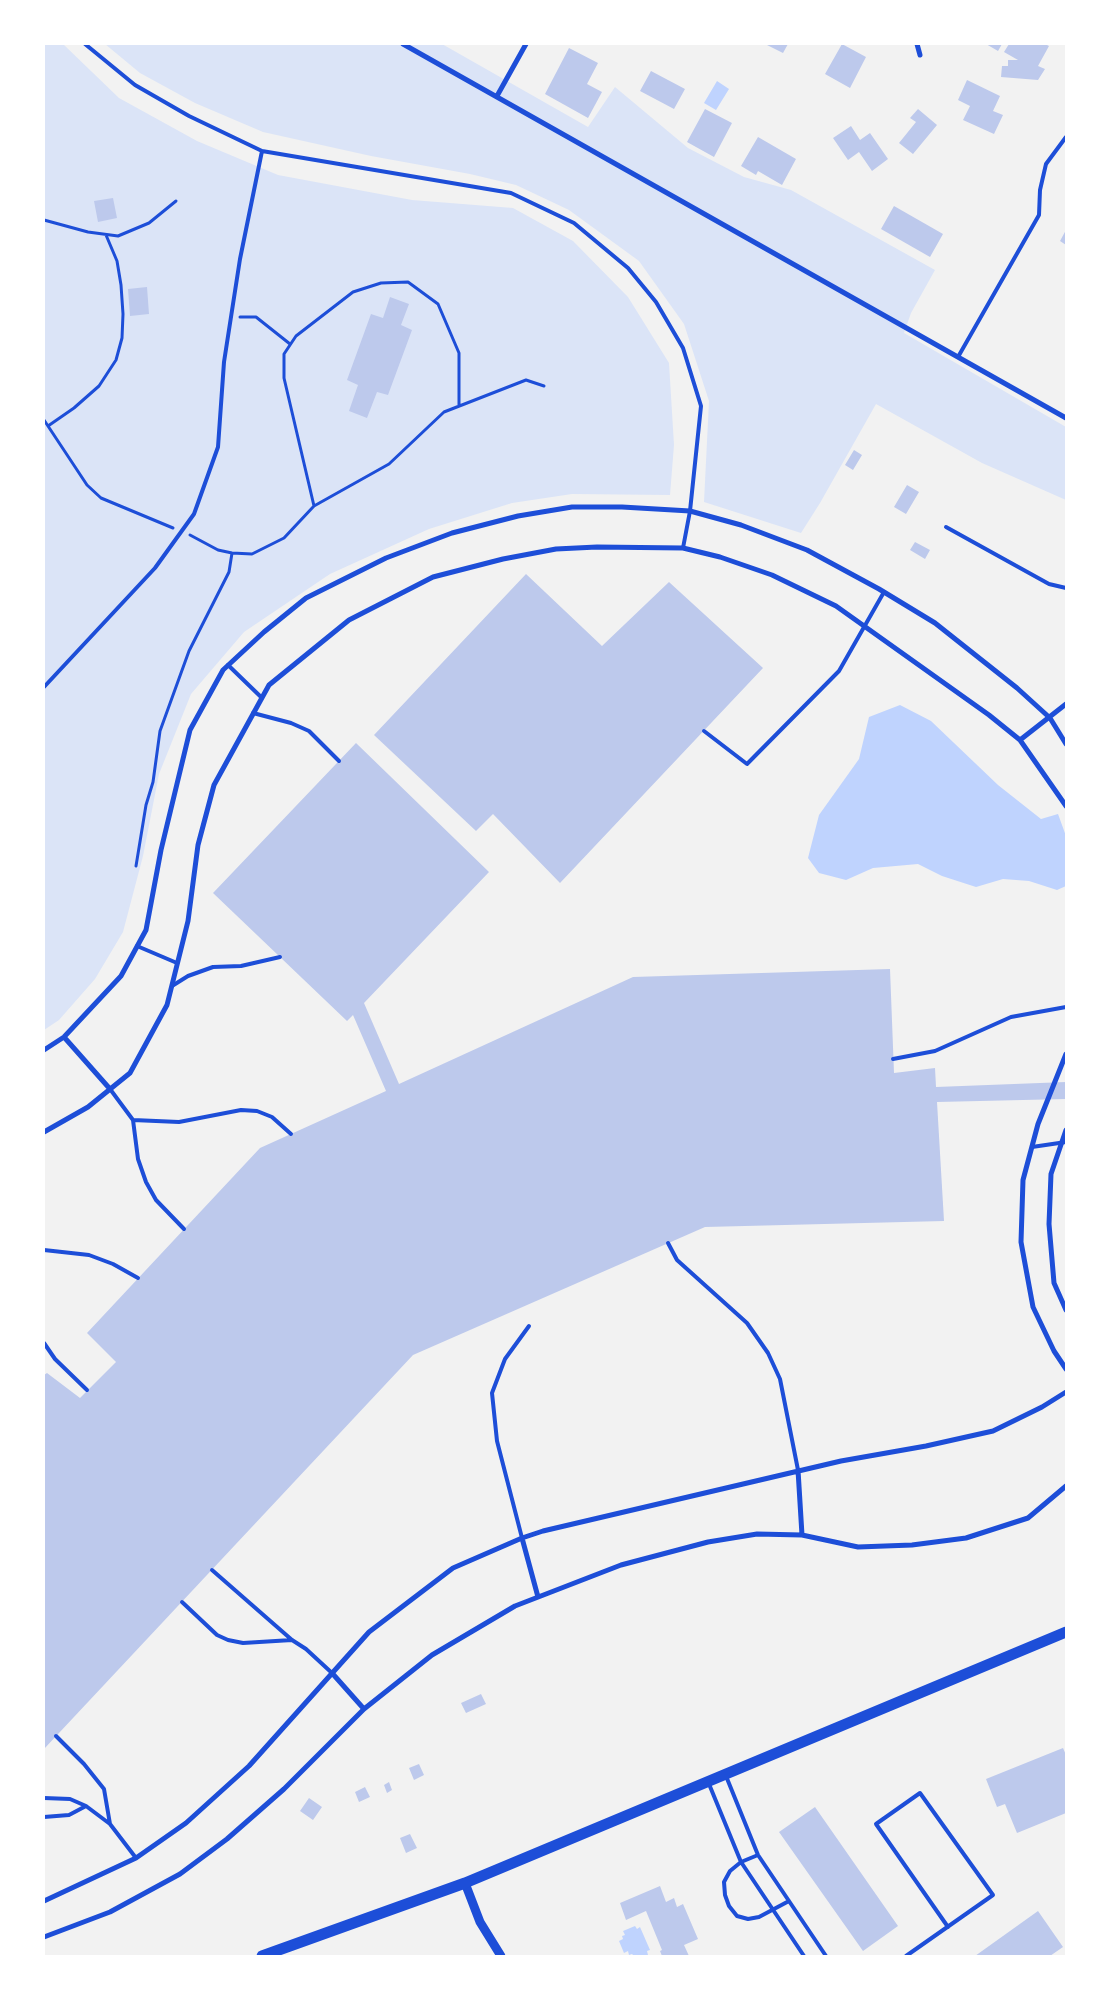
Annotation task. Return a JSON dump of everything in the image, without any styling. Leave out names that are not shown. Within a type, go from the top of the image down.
[{"type":"main road","points":[[262,1956],[465,1883],[1066,1632]]},
{"type":"street","points":[[403,44],[1066,418]]},
{"type":"street","points":[[497,96],[526,44]]},
{"type":"street","points":[[916,44],[920,56]]},
{"type":"street","points":[[44,1050],[64,1037],[122,976],[146,930],[161,850],[190,730],[223,670],[264,632],[306,598],[386,558],[452,533],[518,516],[572,507],[622,507],[690,511],[741,525],[807,550],[884,592],[935,624],[1017,688],[1050,718],[1066,744]]},
{"type":"street","points":[[44,1132],[88,1108],[130,1074],[167,1005],[188,920],[198,845],[214,785],[252,712],[269,685],[349,620],[433,577],[503,559],[556,549],[597,547],[683,548],[720,557],[772,575],[836,606],[989,715],[1020,740],[1037,761],[1066,806]]},
{"type":"street","points":[[1020,740],[1066,704]]},
{"type":"street","points":[[64,1037],[110,1090]]},
{"type":"street","points":[[1066,1054],[1038,1124],[1023,1180],[1021,1242],[1033,1307],[1054,1351],[1066,1369]]},
{"type":"street","points":[[1066,1130],[1064,1142],[1051,1174],[1049,1224],[1054,1283],[1066,1310]]},
{"type":"street","points":[[44,1901],[136,1858],[186,1823],[242,1772],[369,1632],[453,1568],[522,1538],[619,1512],[841,1460],[926,1446],[993,1431],[1042,1407],[1066,1392]]},
{"type":"street","points":[[798,1470],[802,1535]]},
{"type":"street","points":[[44,1937],[110,1912],[180,1874],[227,1839],[284,1789],[364,1709],[432,1655],[515,1606],[621,1565],[708,1542],[757,1534],[802,1535],[858,1547],[912,1545],[966,1538],[1028,1518],[1066,1486]]},
{"type":"street","points":[[522,1538],[538,1597]]},
{"type":"street","points":[[332,1673],[364,1709]]},
{"type":"street","points":[[465,1883],[480,1922],[501,1956]]},
{"type":"lane","points":[[85,44],[135,85],[188,116],[262,151],[511,193],[574,222],[628,268],[656,302],[683,348],[700,406],[690,511],[683,548]]},
{"type":"lane","points":[[958,357],[1039,215],[1040,190],[1046,164],[1066,137]]},
{"type":"lane","points":[[44,687],[155,568],[194,514],[218,447],[224,362],[240,259],[262,151]]},
{"type":"lane","points":[[946,527],[1049,584],[1066,588]]},
{"type":"lane","points":[[704,732],[747,764],[839,672],[884,592]]},
{"type":"lane","points":[[228,666],[261,697]]},
{"type":"lane","points":[[252,712],[291,723],[309,731],[339,761]]},
{"type":"lane","points":[[138,946],[178,963]]},
{"type":"lane","points":[[172,986],[188,976],[214,967],[241,966],[280,957]]},
{"type":"lane","points":[[894,1059],[935,1051],[1011,1017],[1066,1007]]},
{"type":"lane","points":[[110,1090],[133,1120],[138,1159],[146,1182],[156,1200],[184,1229]]},
{"type":"lane","points":[[133,1120],[179,1122],[241,1110],[257,1111],[272,1117],[291,1134]]},
{"type":"lane","points":[[1032,1147],[1064,1142]]},
{"type":"lane","points":[[668,1243],[677,1260],[747,1322],[768,1353],[780,1379],[798,1470]]},
{"type":"lane","points":[[44,1250],[89,1255],[113,1264],[138,1278]]},
{"type":"lane","points":[[522,1538],[497,1441],[492,1393],[505,1359],[529,1326]]},
{"type":"lane","points":[[44,1343],[54,1358],[88,1390]]},
{"type":"lane","points":[[212,1570],[332,1673]]},
{"type":"lane","points":[[182,1602],[217,1635],[228,1640],[244,1643],[292,1640]]},
{"type":"lane","points":[[56,1736],[84,1764],[104,1789],[110,1824]]},
{"type":"lane","points":[[725,1775],[758,1855],[826,1956]]},
{"type":"lane","points":[[708,1782],[741,1862],[804,1956]]},
{"type":"lane","points":[[906,1956],[948,1927],[993,1895],[920,1793],[876,1824],[948,1927]]},
{"type":"lane","points":[[44,1798],[70,1799],[86,1806],[110,1824],[136,1858]]},
{"type":"lane","points":[[44,1817],[69,1815],[86,1806]]},
{"type":"lane","points":[[758,1855],[741,1862],[730,1871],[724,1882],[725,1895],[729,1906],[736,1916],[748,1919],[759,1918],[789,1901]]},
{"type":"path","points":[[44,220],[106,235],[118,236],[148,224],[176,201]]},
{"type":"path","points":[[48,426],[74,408],[99,386],[116,360],[122,338],[121,285],[117,261],[106,235]]},
{"type":"path","points":[[314,506],[284,378],[284,354],[296,336],[353,292],[381,283],[408,282],[438,304],[459,353],[459,406]]},
{"type":"path","points":[[231,317],[256,317],[290,344]]},
{"type":"path","points":[[44,420],[87,485],[101,498],[181,531],[218,550],[252,554],[284,538],[314,506],[389,464],[444,412],[526,380],[544,386]]},
{"type":"path","points":[[136,866],[146,805],[153,782],[160,732],[189,651],[229,572],[232,553]]},
{"type":"shaded area","points":[[44,44],[63,44],[119,98],[197,141],[278,175],[412,200],[513,208],[573,241],[628,297],[669,363],[674,445],[670,495],[572,494],[512,503],[429,529],[330,574],[244,632],[191,694],[159,774],[143,856],[123,932],[95,979],[59,1020],[44,1030]]},
{"type":"shaded area","points":[[105,44],[442,44],[588,127],[615,87],[688,148],[744,177],[791,190],[935,270],[911,313],[904,333],[1066,427],[1066,500],[982,463],[876,404],[801,533],[704,502],[709,401],[684,324],[639,261],[569,210],[516,185],[263,132],[195,103],[140,73]]},
{"type":"water","points":[[717,81],[729,89],[716,110],[704,103]]},
{"type":"water","points":[[900,705],[931,721],[998,785],[1041,819],[1058,814],[1066,836],[1066,886],[1057,890],[1029,881],[1003,879],[976,887],[942,876],[918,864],[873,868],[846,880],[819,873],[808,858],[819,815],[859,759],[869,717]]},
{"type":"water","points":[[635,1926],[637,1929],[640,1927],[650,1950],[647,1951],[648,1955],[629,1955],[628,1951],[624,1953],[619,1941],[625,1935],[623,1931]]},
{"type":"building","points":[[765,44],[788,44],[783,53]]},
{"type":"building","points":[[842,44],[866,57],[850,88],[825,74]]},
{"type":"building","points":[[986,44],[1002,44],[998,51]]},
{"type":"building","points":[[1009,44],[1045,44],[1049,46],[1038,66],[1045,69],[1038,80],[1001,77],[1002,66],[1008,66],[1008,60],[1018,60],[1004,52]]},
{"type":"building","points":[[569,48],[598,63],[587,84],[602,92],[588,118],[545,94]]},
{"type":"building","points":[[651,71],[685,89],[674,109],[640,91]]},
{"type":"building","points":[[967,80],[1000,96],[993,111],[1003,115],[994,134],[963,120],[970,106],[958,100]]},
{"type":"building","points":[[705,109],[732,123],[714,157],[687,142]]},
{"type":"building","points":[[918,109],[937,125],[913,154],[899,143],[916,122],[910,118]]},
{"type":"building","points":[[851,126],[860,140],[870,133],[888,159],[872,171],[859,152],[848,160],[833,138]]},
{"type":"building","points":[[758,137],[796,159],[782,185],[758,171],[756,175],[741,166]]},
{"type":"building","points":[[113,198],[117,218],[98,222],[94,201]]},
{"type":"building","points":[[894,206],[943,234],[930,257],[881,229]]},
{"type":"building","points":[[1066,230],[1066,245],[1060,241]]},
{"type":"building","points":[[147,287],[149,314],[130,316],[128,289]]},
{"type":"building","points":[[390,297],[409,304],[401,325],[412,330],[388,395],[377,392],[367,418],[349,411],[358,385],[347,380],[371,314],[383,318]]},
{"type":"building","points":[[854,450],[862,455],[853,470],[845,465]]},
{"type":"building","points":[[907,485],[919,492],[906,514],[894,507]]},
{"type":"building","points":[[915,542],[930,550],[925,559],[910,550]]},
{"type":"building","points":[[526,574],[602,646],[669,582],[763,668],[560,883],[493,814],[476,831],[374,735]]},
{"type":"building","points":[[356,743],[489,872],[364,1003],[399,1084],[633,977],[890,969],[894,1073],[935,1068],[936,1087],[1066,1082],[1066,1099],[937,1102],[944,1221],[705,1227],[413,1355],[44,1749],[44,1375],[47,1373],[80,1398],[116,1362],[87,1333],[260,1148],[386,1091],[353,1015],[347,1021],[213,893]]},
{"type":"building","points":[[481,1694],[486,1704],[466,1713],[461,1703]]},
{"type":"building","points":[[1063,1748],[1066,1755],[1066,1813],[1017,1833],[1005,1804],[997,1807],[986,1779]]},
{"type":"building","points":[[419,1764],[424,1775],[414,1780],[409,1768]]},
{"type":"building","points":[[389,1782],[392,1790],[387,1793],[384,1785]]},
{"type":"building","points":[[365,1787],[370,1797],[359,1802],[355,1792]]},
{"type":"building","points":[[309,1798],[322,1807],[313,1820],[300,1811]]},
{"type":"building","points":[[815,1807],[898,1926],[863,1951],[779,1832]]},
{"type":"building","points":[[410,1834],[417,1848],[406,1853],[400,1838]]},
{"type":"building","points":[[660,1886],[666,1902],[674,1898],[677,1907],[683,1904],[698,1939],[684,1945],[689,1956],[662,1956],[660,1951],[662,1950],[646,1911],[626,1920],[620,1903]]},
{"type":"building","points":[[1038,1911],[1063,1947],[1050,1956],[975,1956]]}]
